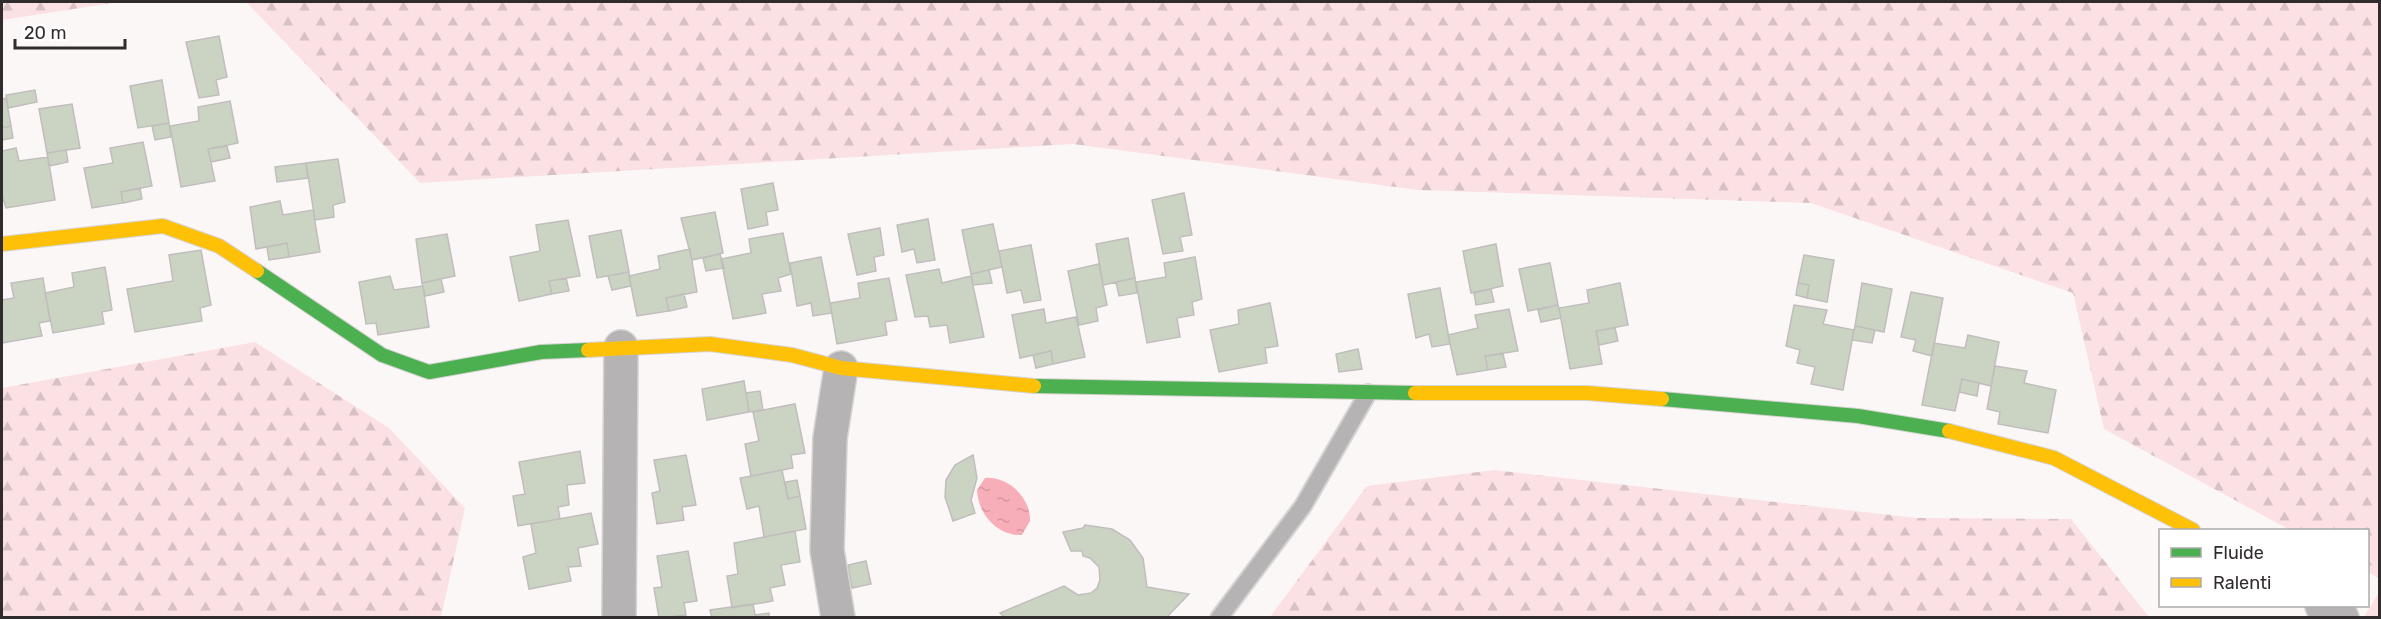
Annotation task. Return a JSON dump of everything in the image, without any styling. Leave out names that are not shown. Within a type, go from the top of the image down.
[{"type":"street","points":[[2,244],[163,226],[219,246],[382,354],[429,372],[541,352],[710,344],[792,355],[841,368],[1050,388],[1368,393],[1587,393],[1858,416],[1956,432],[2054,458],[2189,529]]},
{"type":"street","points":[[619,618],[621,347]]},
{"type":"street","points":[[838,618],[828,550],[830,438],[841,368]]},
{"type":"street","points":[[2324,607],[2342,618]]},
{"type":"lane","points":[[1219,618],[1303,506],[1368,393]]},
{"type":"green space","points":[[2,2],[119,2],[2,20]]},
{"type":"green space","points":[[246,2],[2379,2],[2379,579],[2369,573],[2369,529],[2288,529],[2104,429],[2073,293],[1811,203],[1418,190],[1073,144],[420,183]]},
{"type":"green space","points":[[255,342],[389,428],[465,508],[441,617],[2,617],[2,388]]},
{"type":"green space","points":[[1494,470],[1917,518],[2071,519],[2149,617],[1270,617],[1367,486]]},
{"type":"green space","points":[[2379,592],[2379,617],[2364,617]]},
{"type":"water","points":[[985,478],[994,478],[1010,485],[1027,504],[1030,521],[1022,535],[997,528],[985,515],[977,490]]},
{"type":"building","points":[[219,36],[227,77],[216,80],[219,95],[199,98],[186,42]]},
{"type":"building","points":[[162,80],[169,123],[138,128],[130,86]]},
{"type":"building","points":[[35,90],[37,102],[8,108],[6,95]]},
{"type":"building","points":[[6,98],[11,126],[2,128],[2,99]]},
{"type":"building","points":[[230,101],[238,143],[208,149],[215,181],[181,187],[170,126],[199,121],[198,107]]},
{"type":"building","points":[[72,104],[80,148],[47,153],[39,109]]},
{"type":"building","points":[[169,123],[171,137],[155,140],[152,126]]},
{"type":"building","points":[[11,126],[13,138],[2,140],[2,128]]},
{"type":"building","points":[[143,142],[152,186],[121,192],[123,203],[92,208],[84,168],[113,163],[110,148]]},
{"type":"building","points":[[227,146],[230,158],[211,162],[208,149]]},
{"type":"building","points":[[16,148],[19,161],[48,157],[55,200],[6,208],[2,195],[2,151]]},
{"type":"building","points":[[66,150],[68,162],[49,166],[47,153]]},
{"type":"building","points":[[338,159],[345,202],[333,205],[334,217],[315,220],[306,163]]},
{"type":"building","points":[[306,163],[308,178],[277,182],[275,167]]},
{"type":"building","points":[[773,183],[778,210],[766,212],[768,225],[748,229],[741,189]]},
{"type":"building","points":[[140,188],[142,199],[123,203],[121,192]]},
{"type":"building","points":[[1184,193],[1192,235],[1180,237],[1183,251],[1163,254],[1152,200]]},
{"type":"building","points":[[280,201],[283,215],[313,210],[320,252],[289,257],[287,243],[256,249],[250,207]]},
{"type":"building","points":[[715,212],[723,253],[692,260],[681,218]]},
{"type":"building","points":[[928,219],[935,260],[917,263],[914,249],[902,252],[897,225]]},
{"type":"building","points":[[568,220],[580,276],[549,281],[552,294],[519,301],[510,257],[540,251],[536,225]]},
{"type":"building","points":[[993,224],[1002,267],[971,274],[962,230]]},
{"type":"building","points":[[880,228],[884,255],[874,257],[876,271],[857,275],[848,234]]},
{"type":"building","points":[[621,230],[629,272],[597,278],[589,236]]},
{"type":"building","points":[[783,233],[791,274],[778,278],[781,291],[762,294],[766,313],[733,319],[721,259],[751,253],[749,239]]},
{"type":"building","points":[[447,234],[455,276],[422,283],[416,239]]},
{"type":"building","points":[[1128,238],[1135,278],[1103,285],[1096,244]]},
{"type":"building","points":[[287,243],[289,257],[269,260],[267,247]]},
{"type":"building","points":[[1496,244],[1503,286],[1471,293],[1463,251]]},
{"type":"building","points":[[1031,245],[1041,300],[1024,303],[1021,290],[1007,293],[999,251]]},
{"type":"building","points":[[690,249],[697,292],[666,298],[669,311],[637,316],[629,276],[660,269],[658,256]]},
{"type":"building","points":[[201,250],[211,305],[200,308],[202,321],[135,332],[127,289],[173,281],[169,255]]},
{"type":"building","points":[[720,254],[724,268],[706,271],[703,258]]},
{"type":"building","points":[[1804,255],[1834,260],[1827,302],[1807,298],[1809,285],[1798,283]]},
{"type":"building","points":[[821,257],[832,313],[813,316],[811,303],[797,306],[790,263]]},
{"type":"building","points":[[1195,257],[1202,299],[1192,302],[1194,315],[1177,318],[1180,337],[1147,343],[1136,282],[1166,277],[1164,263]]},
{"type":"building","points":[[1550,263],[1558,305],[1528,311],[1519,269]]},
{"type":"building","points":[[1099,264],[1107,305],[1096,308],[1098,321],[1079,325],[1068,271]]},
{"type":"building","points":[[105,267],[112,310],[102,312],[104,324],[53,333],[45,293],[74,287],[72,273]]},
{"type":"building","points":[[939,269],[942,283],[971,276],[984,337],[950,343],[947,325],[930,327],[928,316],[915,317],[906,275]]},
{"type":"building","points":[[989,270],[992,283],[973,285],[971,274]]},
{"type":"building","points":[[629,272],[631,286],[612,290],[608,276]]},
{"type":"building","points":[[390,276],[394,290],[423,286],[429,327],[378,335],[376,323],[366,324],[359,282]]},
{"type":"building","points":[[43,278],[50,321],[39,323],[42,336],[2,343],[2,300],[14,298],[11,283]]},
{"type":"building","points":[[566,278],[569,291],[552,294],[549,281]]},
{"type":"building","points":[[889,278],[897,320],[885,322],[887,335],[837,344],[830,303],[860,298],[858,283]]},
{"type":"building","points":[[1135,278],[1137,293],[1119,296],[1116,282]]},
{"type":"building","points":[[441,279],[444,292],[425,296],[422,283]]},
{"type":"building","points":[[1620,283],[1628,325],[1596,331],[1602,364],[1570,369],[1559,308],[1589,303],[1587,290]]},
{"type":"building","points":[[1798,283],[1809,285],[1807,298],[1796,295]]},
{"type":"building","points":[[1862,283],[1892,289],[1884,332],[1855,326]]},
{"type":"building","points":[[1440,288],[1450,344],[1432,347],[1429,334],[1416,338],[1408,294]]},
{"type":"building","points":[[1491,289],[1494,302],[1476,305],[1474,293]]},
{"type":"building","points":[[1911,292],[1943,298],[1932,356],[1913,351],[1916,340],[1901,337]]},
{"type":"building","points":[[684,294],[687,307],[669,311],[666,298]]},
{"type":"building","points":[[1270,303],[1278,346],[1265,348],[1267,363],[1219,372],[1210,330],[1239,324],[1238,310]]},
{"type":"building","points":[[1558,305],[1561,318],[1541,322],[1538,310]]},
{"type":"building","points":[[1794,305],[1827,310],[1823,324],[1854,330],[1843,390],[1811,384],[1815,367],[1797,363],[1800,350],[1786,346]]},
{"type":"building","points":[[1044,309],[1046,323],[1076,317],[1085,357],[1053,364],[1051,351],[1020,358],[1012,315]]},
{"type":"building","points":[[1509,309],[1518,351],[1485,356],[1488,370],[1457,375],[1448,335],[1478,328],[1475,315]]},
{"type":"building","points":[[1855,326],[1875,330],[1872,343],[1852,340]]},
{"type":"building","points":[[1615,328],[1618,341],[1599,345],[1596,331]]},
{"type":"building","points":[[1968,335],[1999,342],[1991,386],[1962,379],[1955,411],[1922,405],[1934,343],[1965,348]]},
{"type":"building","points":[[1358,349],[1362,369],[1339,372],[1336,354]]},
{"type":"building","points":[[1051,351],[1053,364],[1036,368],[1033,355]]},
{"type":"building","points":[[1503,354],[1506,367],[1488,370],[1485,356]]},
{"type":"building","points":[[1995,366],[2027,371],[2024,383],[2056,390],[2048,433],[1998,424],[2000,412],[1987,409]]},
{"type":"building","points":[[1962,379],[1979,383],[1977,396],[1959,392]]},
{"type":"building","points":[[744,381],[749,412],[707,420],[702,389]]},
{"type":"building","points":[[760,391],[763,410],[749,412],[746,393]]},
{"type":"building","points":[[795,404],[805,453],[791,455],[793,468],[751,476],[745,444],[759,441],[753,412]]},
{"type":"building","points":[[580,451],[585,483],[567,485],[569,505],[558,507],[560,519],[518,526],[513,496],[525,494],[519,462]]},
{"type":"building","points":[[686,455],[696,505],[682,507],[684,520],[657,524],[652,493],[660,491],[654,460]]},
{"type":"building","points":[[973,455],[977,478],[971,500],[975,513],[953,521],[945,497],[946,480],[955,465]]},
{"type":"building","points":[[782,470],[788,499],[800,496],[806,529],[764,537],[759,506],[747,509],[740,478]]},
{"type":"building","points":[[797,480],[800,496],[788,499],[785,482]]},
{"type":"building","points":[[591,513],[598,544],[578,548],[581,566],[568,567],[571,581],[529,589],[523,557],[536,553],[531,524]]},
{"type":"building","points":[[1085,525],[1112,529],[1130,540],[1143,558],[1147,587],[1189,594],[1166,618],[1005,618],[1000,613],[1064,586],[1078,595],[1091,593],[1097,588],[1100,580],[1099,567],[1090,558],[1083,556],[1082,551],[1071,551],[1063,532],[1083,528]]},
{"type":"building","points":[[795,531],[800,562],[781,565],[785,585],[770,588],[773,601],[732,608],[727,576],[738,574],[734,543]]},
{"type":"building","points":[[688,551],[697,601],[684,603],[686,615],[659,618],[654,588],[662,587],[657,556]]},
{"type":"building","points":[[866,561],[871,584],[852,588],[848,565]]},
{"type":"building","points":[[753,604],[755,615],[769,613],[769,618],[712,618],[710,610]]},
{"type":"traffic: fast","points":[[257,271],[382,355],[429,372],[541,352],[588,350]]},
{"type":"traffic: fast","points":[[1034,386],[1415,393]]},
{"type":"traffic: fast","points":[[1662,399],[1858,416],[1949,431]]},
{"type":"traffic: slow","points":[[2,244],[163,226],[219,246],[257,271]]},
{"type":"traffic: slow","points":[[588,350],[710,344],[792,355],[841,368],[1034,386]]},
{"type":"traffic: slow","points":[[1415,393],[1587,393],[1662,399]]},
{"type":"traffic: slow","points":[[1949,431],[2054,458],[2191,529]]}]
